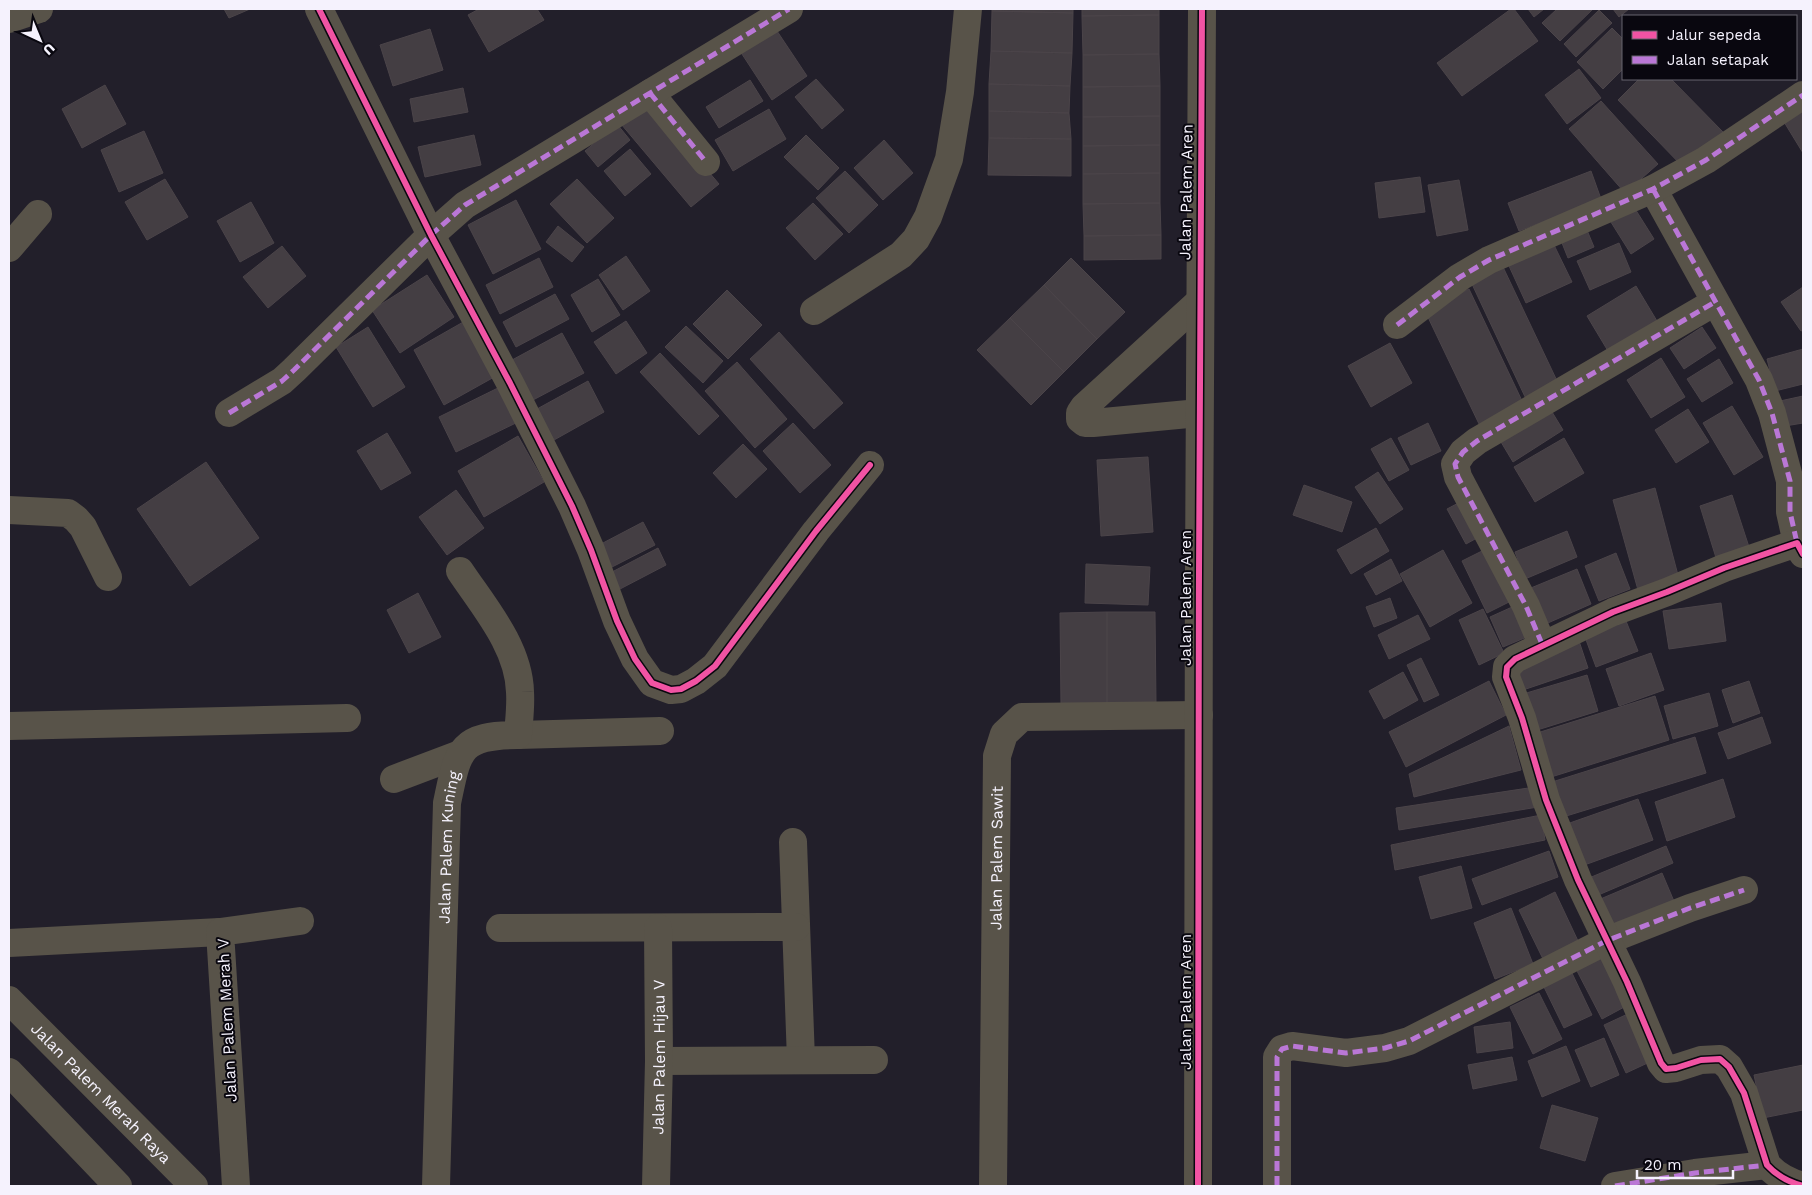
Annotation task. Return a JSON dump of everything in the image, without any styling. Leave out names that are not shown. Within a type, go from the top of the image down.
[{"type":"street","points":[[9,19],[38,9]]},
{"type":"street","points":[[319,9],[431,235],[510,383],[572,506],[591,550],[617,621],[635,659],[652,683],[671,690],[681,689],[696,681],[714,666],[816,531],[870,465]]},
{"type":"street","points":[[229,413],[282,381],[431,235],[465,205],[789,9]]},
{"type":"street","points":[[814,311],[901,255],[916,239],[928,217],[949,159],[960,92],[968,9]]},
{"type":"street","name":"Jalan Palem Aren","points":[[1198,1186],[1199,302],[1202,9]]},
{"type":"street","points":[[650,93],[706,162]]},
{"type":"street","points":[[1397,324],[1460,277],[1489,260],[1653,189],[1706,160],[1803,95]]},
{"type":"street","points":[[1653,189],[1759,380],[1772,414],[1790,482],[1790,512],[1801,545],[1724,568],[1613,612],[1542,644],[1510,662],[1507,667],[1506,677],[1522,718],[1546,800],[1578,880],[1627,982],[1661,1063],[1666,1069],[1672,1069],[1701,1060],[1720,1059],[1729,1067],[1744,1093],[1767,1165],[1789,1182],[1803,1186]]},
{"type":"street","points":[[9,248],[38,214]]},
{"type":"street","points":[[1199,302],[1084,407],[1080,413],[1080,419],[1085,423],[1093,423],[1199,414]]},
{"type":"street","points":[[1542,644],[1526,606],[1458,476],[1455,464],[1463,452],[1477,441],[1715,302]]},
{"type":"street","points":[[9,510],[68,513],[83,527],[108,577]]},
{"type":"street","points":[[460,571],[504,637],[513,658],[520,691],[518,735]]},
{"type":"street","name":"Jalan Palem Sawit","points":[[993,1186],[997,756],[1004,734],[1022,717],[1200,716]]},
{"type":"street","points":[[9,726],[347,718]]},
{"type":"street","name":"Jalan Palem Kuning","points":[[436,1186],[447,803],[455,763],[463,750],[474,741],[495,735],[660,731]]},
{"type":"street","points":[[394,779],[460,754]]},
{"type":"street","points":[[793,842],[801,1060]]},
{"type":"street","points":[[1277,1186],[1277,1056],[1282,1049],[1292,1046],[1346,1053],[1385,1048],[1409,1041],[1606,941],[1690,908],[1744,890]]},
{"type":"street","name":"Jalan Palem Merah V","points":[[236,1186],[220,932],[300,921]]},
{"type":"street","points":[[500,928],[796,927]]},
{"type":"street","name":"Jalan Palem Hijau V","points":[[656,1186],[660,1061],[658,928]]},
{"type":"street","points":[[9,943],[220,932]]},
{"type":"street","name":"Jalan Palem Merah Raya","points":[[9,1000],[194,1186]]},
{"type":"street","points":[[660,1061],[874,1060]]},
{"type":"street","points":[[9,1072],[118,1186]]},
{"type":"street","points":[[1615,1186],[1695,1173],[1767,1165]]},
{"type":"building","points":[[224,9],[250,9],[229,18]]},
{"type":"building","points":[[479,9],[537,9],[544,20],[489,52],[468,15]]},
{"type":"building","points":[[992,9],[1073,9],[1073,13],[992,11]]},
{"type":"building","points":[[1082,9],[1159,9],[1159,15],[1082,16]]},
{"type":"building","points":[[1511,9],[1514,9],[1538,41],[1462,96],[1437,63]]},
{"type":"building","points":[[1528,9],[1544,9],[1534,17]]},
{"type":"building","points":[[1557,9],[1593,9],[1560,41],[1542,23]]},
{"type":"building","points":[[1613,9],[1629,9],[1619,17]]},
{"type":"building","points":[[1599,10],[1612,23],[1576,57],[1564,44]]},
{"type":"building","points":[[992,11],[1073,13],[1072,53],[991,51]]},
{"type":"building","points":[[1159,15],[1159,54],[1083,55],[1082,16]]},
{"type":"building","points":[[775,28],[807,76],[772,100],[740,51]]},
{"type":"building","points":[[1612,28],[1622,38],[1622,70],[1603,89],[1577,62]]},
{"type":"building","points":[[430,29],[443,70],[393,86],[380,45]]},
{"type":"building","points":[[991,51],[1072,53],[1070,86],[989,84]]},
{"type":"building","points":[[1159,54],[1160,86],[1083,87],[1083,55]]},
{"type":"building","points":[[1579,69],[1601,98],[1567,124],[1545,95]]},
{"type":"building","points":[[816,79],[844,110],[822,129],[795,97]]},
{"type":"building","points":[[750,80],[763,101],[719,128],[706,107]]},
{"type":"building","points":[[1638,80],[1672,80],[1723,132],[1685,169],[1618,100]]},
{"type":"building","points":[[989,84],[1070,86],[1069,113],[989,111]]},
{"type":"building","points":[[105,85],[126,124],[82,148],[62,109]]},
{"type":"building","points":[[1160,86],[1160,116],[1083,117],[1083,87]]},
{"type":"building","points":[[463,88],[468,112],[414,122],[410,99]]},
{"type":"building","points":[[649,101],[719,184],[691,207],[621,124]]},
{"type":"building","points":[[1601,101],[1658,164],[1625,193],[1569,129]]},
{"type":"building","points":[[1803,104],[1803,153],[1781,117]]},
{"type":"building","points":[[769,109],[786,139],[733,171],[715,140]]},
{"type":"building","points":[[989,111],[1069,113],[1071,139],[989,138]]},
{"type":"building","points":[[1160,116],[1160,145],[1083,146],[1083,117]]},
{"type":"building","points":[[617,124],[630,140],[598,167],[585,151]]},
{"type":"building","points":[[144,131],[163,173],[119,192],[101,150]]},
{"type":"building","points":[[474,135],[481,165],[425,177],[418,147]]},
{"type":"building","points":[[806,135],[839,168],[818,190],[784,157]]},
{"type":"building","points":[[989,138],[1071,139],[1071,176],[988,175]]},
{"type":"building","points":[[884,140],[913,173],[883,200],[854,168]]},
{"type":"building","points":[[1160,145],[1160,173],[1083,174],[1083,146]]},
{"type":"building","points":[[630,149],[651,174],[625,196],[604,171]]},
{"type":"building","points":[[845,171],[878,205],[849,233],[816,198]]},
{"type":"building","points":[[1591,171],[1601,199],[1519,231],[1508,203]]},
{"type":"building","points":[[1160,173],[1160,203],[1083,204],[1083,174]]},
{"type":"building","points":[[1420,177],[1425,212],[1379,218],[1375,183]]},
{"type":"building","points":[[165,179],[188,217],[147,240],[125,202]]},
{"type":"building","points":[[577,179],[614,218],[587,243],[550,204]]},
{"type":"building","points":[[1459,180],[1468,230],[1437,236],[1428,185]]},
{"type":"building","points":[[516,200],[541,249],[493,274],[468,225]]},
{"type":"building","points":[[251,202],[274,243],[240,262],[217,221]]},
{"type":"building","points":[[813,203],[843,234],[815,260],[786,228]]},
{"type":"building","points":[[1160,203],[1161,235],[1084,236],[1083,204]]},
{"type":"building","points":[[1632,204],[1654,239],[1631,254],[1609,219]]},
{"type":"building","points":[[1584,223],[1594,247],[1568,258],[1558,233]]},
{"type":"building","points":[[558,226],[584,247],[572,262],[546,242]]},
{"type":"building","points":[[1161,235],[1161,259],[1084,260],[1084,236]]},
{"type":"building","points":[[1619,243],[1631,272],[1590,290],[1577,261]]},
{"type":"building","points":[[1554,245],[1572,282],[1526,303],[1509,266]]},
{"type":"building","points":[[282,246],[306,276],[268,308],[243,277]]},
{"type":"building","points":[[626,256],[650,291],[623,310],[599,275]]},
{"type":"building","points":[[539,258],[553,287],[500,314],[486,285]]},
{"type":"building","points":[[1071,258],[1125,312],[1097,339],[1044,285]]},
{"type":"building","points":[[1503,267],[1559,385],[1527,401],[1471,282]]},
{"type":"building","points":[[427,275],[454,317],[400,353],[372,310]]},
{"type":"building","points":[[598,279],[620,315],[592,332],[571,295]]},
{"type":"building","points":[[1044,285],[1097,339],[1064,372],[1010,318]]},
{"type":"building","points":[[1636,286],[1657,321],[1608,351],[1587,316]]},
{"type":"building","points":[[1803,287],[1803,330],[1801,331],[1781,302]]},
{"type":"building","points":[[1469,289],[1524,405],[1480,426],[1425,311]]},
{"type":"building","points":[[727,290],[762,325],[728,359],[693,324]]},
{"type":"building","points":[[555,294],[569,319],[516,347],[503,322]]},
{"type":"building","points":[[1010,318],[1064,372],[1031,405],[977,350]]},
{"type":"building","points":[[465,321],[496,376],[444,405],[414,350]]},
{"type":"building","points":[[626,321],[647,353],[616,374],[594,342]]},
{"type":"building","points":[[686,326],[723,361],[703,383],[665,347]]},
{"type":"building","points":[[368,327],[405,387],[373,407],[336,347]]},
{"type":"building","points":[[1702,327],[1716,348],[1684,369],[1670,348]]},
{"type":"building","points":[[779,332],[843,403],[814,429],[750,359]]},
{"type":"building","points":[[562,333],[584,373],[533,400],[512,360]]},
{"type":"building","points":[[1390,343],[1412,383],[1371,407],[1348,366]]},
{"type":"building","points":[[1803,349],[1803,384],[1775,391],[1767,359]]},
{"type":"building","points":[[660,353],[719,416],[699,435],[640,372]]},
{"type":"building","points":[[1661,358],[1685,397],[1651,418],[1627,380]]},
{"type":"building","points":[[1719,359],[1733,383],[1702,402],[1687,379]]},
{"type":"building","points":[[737,362],[787,419],[755,448],[705,391]]},
{"type":"building","points":[[588,381],[604,412],[554,440],[537,409]]},
{"type":"building","points":[[502,386],[520,421],[456,452],[439,417]]},
{"type":"building","points":[[1803,396],[1803,423],[1785,426],[1780,401]]},
{"type":"building","points":[[1732,406],[1763,457],[1734,475],[1703,423]]},
{"type":"building","points":[[1549,407],[1563,430],[1513,462],[1498,437]]},
{"type":"building","points":[[1688,409],[1709,442],[1676,463],[1655,430]]},
{"type":"building","points":[[793,423],[831,465],[800,493],[763,451]]},
{"type":"building","points":[[1428,423],[1441,451],[1411,465],[1398,438]]},
{"type":"building","points":[[387,433],[411,473],[381,490],[357,451]]},
{"type":"building","points":[[518,436],[544,482],[484,517],[458,471]]},
{"type":"building","points":[[1391,438],[1409,470],[1389,481],[1371,449]]},
{"type":"building","points":[[1564,438],[1584,473],[1535,502],[1514,467]]},
{"type":"building","points":[[743,444],[767,469],[736,498],[713,473]]},
{"type":"building","points":[[1148,457],[1153,532],[1101,536],[1097,460]]},
{"type":"building","points":[[206,462],[259,538],[190,586],[137,509]]},
{"type":"building","points":[[1378,472],[1403,509],[1380,524],[1355,487]]},
{"type":"building","points":[[1304,485],[1352,502],[1342,532],[1293,515]]},
{"type":"building","points":[[1655,488],[1679,579],[1638,590],[1613,500]]},
{"type":"building","points":[[456,490],[484,528],[447,555],[419,517]]},
{"type":"building","points":[[1732,495],[1750,550],[1717,561],[1700,506]]},
{"type":"building","points":[[1466,499],[1486,533],[1466,544],[1447,509]]},
{"type":"building","points":[[643,522],[655,545],[612,567],[601,544]]},
{"type":"building","points":[[1376,528],[1389,551],[1351,574],[1337,550]]},
{"type":"building","points":[[1567,531],[1577,557],[1525,579],[1515,552]]},
{"type":"building","points":[[1492,546],[1517,598],[1487,613],[1462,561]]},
{"type":"building","points":[[658,548],[666,565],[620,589],[612,572]]},
{"type":"building","points":[[1443,550],[1472,603],[1430,627],[1400,574]]},
{"type":"building","points":[[1616,553],[1630,589],[1599,601],[1585,566]]},
{"type":"building","points":[[1391,559],[1402,581],[1376,595],[1364,574]]},
{"type":"building","points":[[1086,564],[1150,567],[1148,605],[1085,603]]},
{"type":"building","points":[[1577,569],[1591,604],[1541,626],[1526,590]]},
{"type":"building","points":[[418,593],[441,637],[409,653],[387,610]]},
{"type":"building","points":[[1390,598],[1397,618],[1374,627],[1366,607]]},
{"type":"building","points":[[1521,603],[1534,634],[1503,647],[1490,617]]},
{"type":"building","points":[[1721,603],[1726,641],[1669,649],[1663,611]]},
{"type":"building","points":[[1483,609],[1504,653],[1479,665],[1459,620]]},
{"type":"building","points":[[1107,612],[1155,612],[1156,704],[1107,705]]},
{"type":"building","points":[[1107,612],[1107,705],[1061,706],[1060,613]]},
{"type":"building","points":[[1418,615],[1430,639],[1389,659],[1378,635]]},
{"type":"building","points":[[1626,621],[1638,651],[1596,667],[1585,637]]},
{"type":"building","points":[[1579,641],[1588,668],[1523,690],[1514,663]]},
{"type":"building","points":[[1651,653],[1664,690],[1619,706],[1606,669]]},
{"type":"building","points":[[1421,658],[1439,695],[1424,702],[1407,665]]},
{"type":"building","points":[[1403,672],[1418,700],[1384,719],[1369,691]]},
{"type":"building","points":[[1587,675],[1598,711],[1534,731],[1523,694]]},
{"type":"building","points":[[1489,681],[1506,715],[1406,767],[1389,732]]},
{"type":"building","points":[[1749,681],[1760,713],[1733,723],[1722,690]]},
{"type":"building","points":[[1709,693],[1718,726],[1673,739],[1664,706]]},
{"type":"building","points":[[1655,696],[1669,740],[1548,778],[1534,734]]},
{"type":"building","points":[[1762,717],[1771,743],[1728,759],[1718,733]]},
{"type":"building","points":[[1509,726],[1521,770],[1414,797],[1409,774]]},
{"type":"building","points":[[1695,737],[1706,773],[1563,817],[1552,782]]},
{"type":"building","points":[[1723,779],[1735,817],[1667,841],[1655,802]]},
{"type":"building","points":[[1535,787],[1538,807],[1399,830],[1396,808]]},
{"type":"building","points":[[1638,799],[1653,840],[1579,867],[1564,825]]},
{"type":"building","points":[[1541,815],[1545,840],[1395,870],[1391,845]]},
{"type":"building","points":[[1666,846],[1673,863],[1596,896],[1589,878]]},
{"type":"building","points":[[1549,851],[1558,877],[1482,905],[1472,879]]},
{"type":"building","points":[[1461,866],[1472,908],[1431,919],[1419,877]]},
{"type":"building","points":[[1662,873],[1676,906],[1611,933],[1598,900]]},
{"type":"building","points":[[1555,892],[1579,943],[1544,961],[1519,910]]},
{"type":"building","points":[[1511,908],[1533,964],[1495,979],[1474,923]]},
{"type":"building","points":[[1602,955],[1628,1005],[1602,1019],[1576,969]]},
{"type":"building","points":[[1571,971],[1592,1015],[1564,1028],[1543,985]]},
{"type":"building","points":[[1539,993],[1562,1039],[1533,1054],[1510,1007]]},
{"type":"building","points":[[1632,1012],[1654,1060],[1626,1073],[1604,1025]]},
{"type":"building","points":[[1510,1022],[1513,1048],[1477,1053],[1474,1027]]},
{"type":"building","points":[[1604,1038],[1619,1075],[1591,1087],[1575,1050]]},
{"type":"building","points":[[1566,1046],[1580,1081],[1542,1097],[1528,1061]]},
{"type":"building","points":[[1512,1057],[1517,1080],[1473,1089],[1468,1065]]},
{"type":"building","points":[[1803,1065],[1803,1110],[1763,1118],[1754,1075]]},
{"type":"building","points":[[1552,1105],[1598,1118],[1585,1161],[1540,1148]]},
{"type":"marked path","points":[[229,413],[282,381],[431,235],[465,205],[789,9]]},
{"type":"marked path","points":[[650,93],[706,162]]},
{"type":"marked path","points":[[1397,325],[1460,277],[1489,260],[1653,189],[1706,160],[1803,95]]},
{"type":"marked path","points":[[1653,189],[1759,380],[1772,413],[1790,481],[1790,512],[1797,543],[1800,541]]},
{"type":"marked path","points":[[1542,644],[1526,606],[1458,477],[1455,464],[1463,452],[1477,441],[1715,302]]},
{"type":"marked path","points":[[1277,1186],[1277,1057],[1282,1049],[1292,1046],[1346,1053],[1385,1048],[1409,1041],[1606,941],[1690,908],[1744,890]]},
{"type":"marked path","points":[[1615,1186],[1695,1173],[1767,1165]]},
{"type":"cycle path","points":[[319,9],[431,235],[510,383],[572,506],[591,550],[617,621],[635,659],[652,683],[671,690],[681,689],[696,681],[715,666],[816,531],[870,465]]},
{"type":"cycle path","points":[[1198,1186],[1199,450],[1202,9]]},
{"type":"cycle path","points":[[1803,554],[1797,543],[1724,568],[1613,612],[1515,659],[1507,667],[1506,677],[1522,718],[1546,800],[1578,880],[1627,982],[1661,1063],[1666,1069],[1676,1068],[1701,1060],[1720,1059],[1729,1067],[1744,1093],[1767,1165],[1783,1178],[1803,1186]]}]
